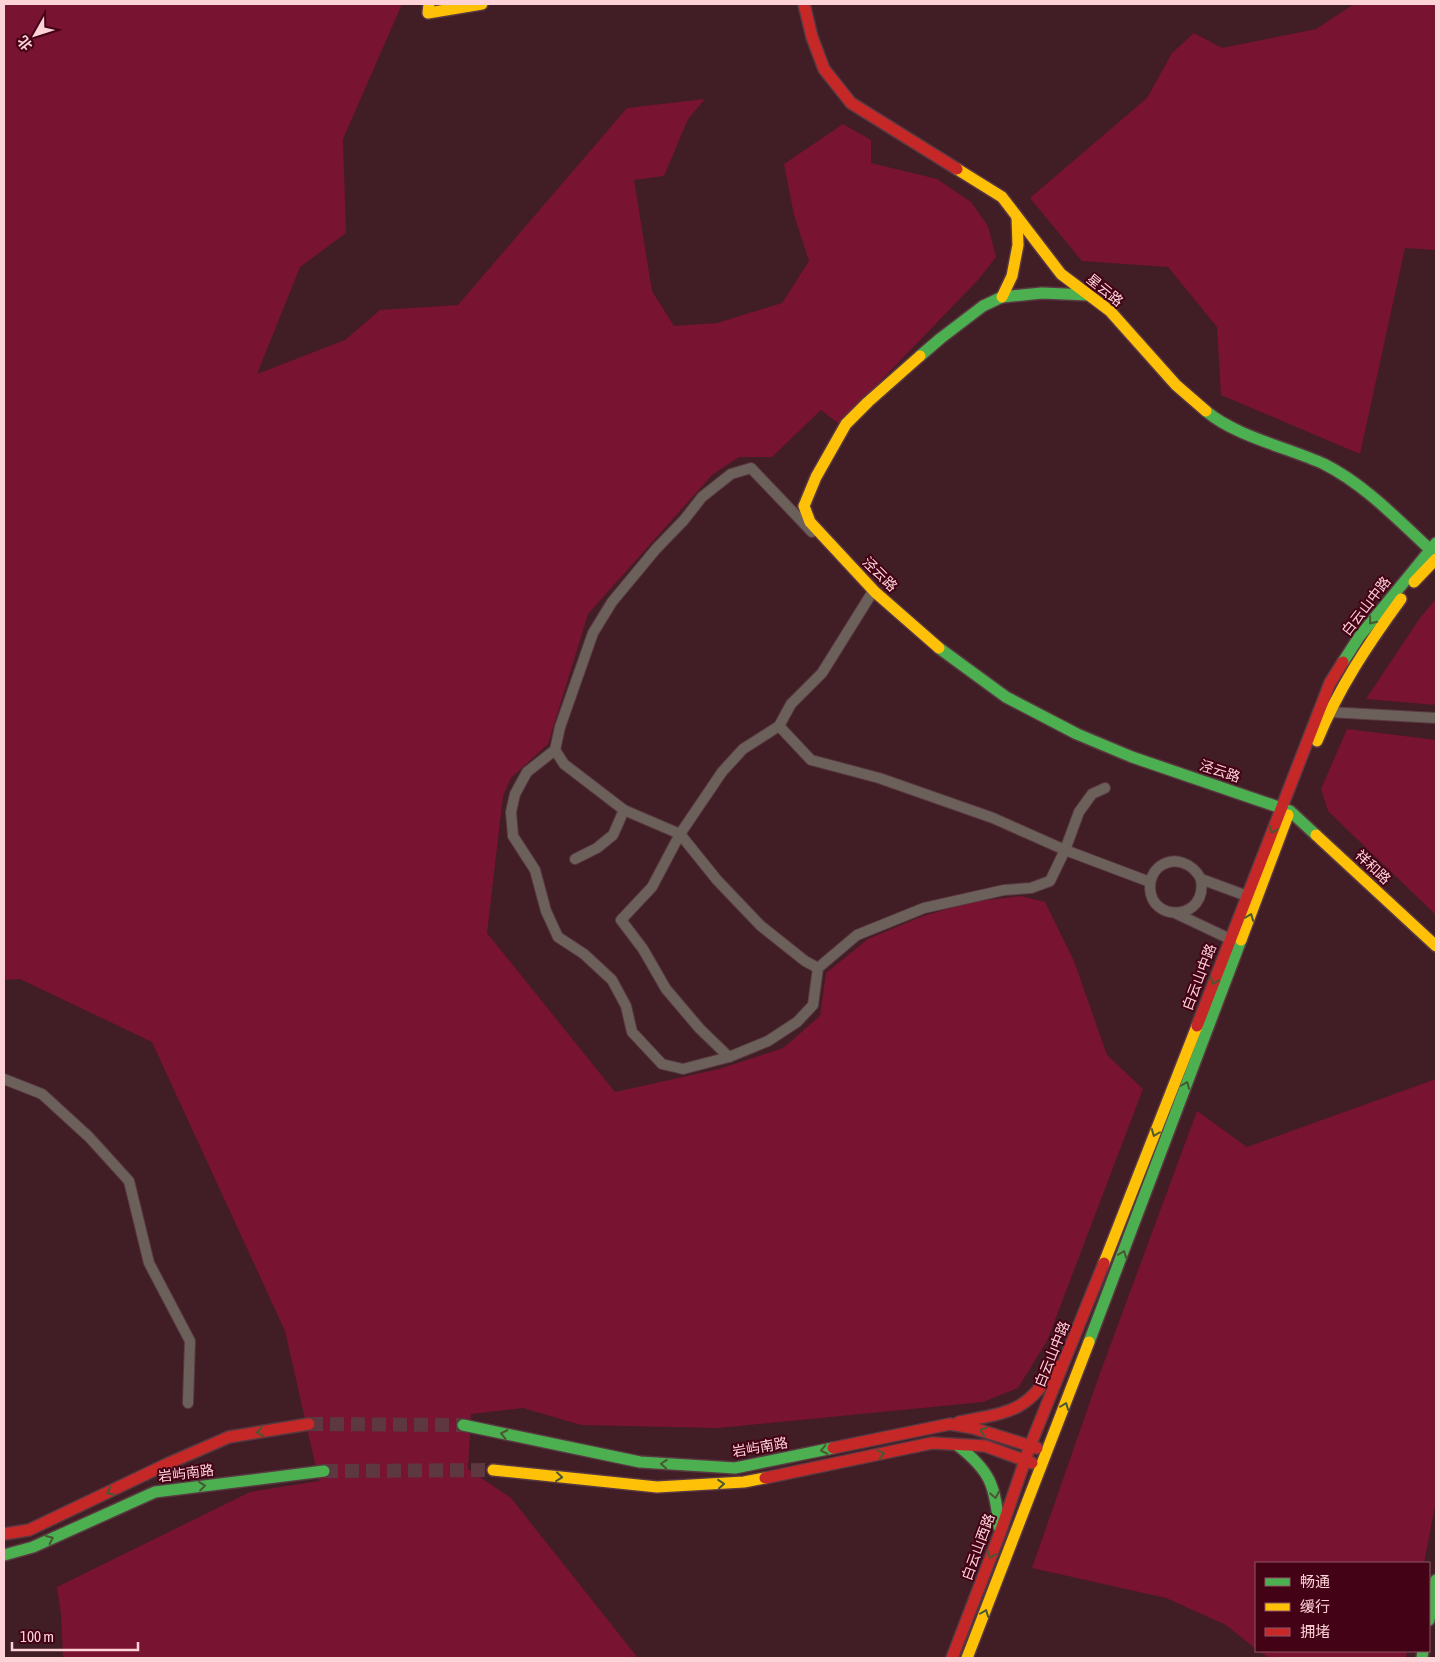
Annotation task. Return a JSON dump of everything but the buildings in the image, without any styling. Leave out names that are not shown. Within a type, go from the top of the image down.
[{"type":"main road","points":[[428,9],[482,4]]},
{"type":"main road","name":"星云路","points":[[804,4],[812,37],[824,70],[851,103],[1002,197],[1061,274],[1110,311],[1176,385],[1209,414],[1237,430],[1324,464],[1345,476],[1435,552]]},
{"type":"main road","points":[[1002,297],[1012,276],[1018,245],[1017,218]]},
{"type":"main road","name":"泾云路","points":[[1088,295],[1042,293],[1002,297],[983,306],[941,338],[868,402],[846,424],[816,477],[804,506],[810,522],[872,594],[944,653],[1006,697],[1077,734],[1132,757],[1286,809]]},
{"type":"main road","name":"白云山中路","points":[[1030,1446],[1089,1303],[1247,896],[1329,712],[1339,691],[1373,636],[1435,552]]},
{"type":"main road","name":"白云山中路","points":[[1048,1451],[1286,809],[1330,683],[1359,637],[1435,552]]},
{"type":"main road","name":"祥和路","points":[[1286,809],[1436,946]]},
{"type":"main road","points":[[950,1424],[1006,1412],[1027,1403],[1046,1381],[1089,1303]]},
{"type":"main road","name":"岩屿南路","points":[[4,1534],[29,1530],[167,1464],[229,1437],[309,1424]]},
{"type":"main road","name":"岩屿南路","points":[[463,1426],[640,1462],[735,1468],[950,1424],[973,1428],[1048,1451]]},
{"type":"main road","points":[[494,1470],[657,1487],[713,1485],[744,1482],[932,1443],[985,1446],[1042,1466]]},
{"type":"main road","points":[[956,1444],[972,1455],[984,1468],[991,1480],[996,1494],[1000,1533]]},
{"type":"main road","name":"白云山西路","points":[[952,1658],[1000,1533],[1030,1446]]},
{"type":"main road","points":[[967,1658],[1048,1451]]},
{"type":"main road","name":"岩屿南路","points":[[4,1555],[33,1547],[155,1492],[324,1471]]},
{"type":"main road","points":[[1430,1614],[1436,1580]]},
{"type":"street","points":[[729,1056],[700,1029],[666,989],[643,949],[620,920],[652,887],[680,834],[727,766],[743,749],[779,726],[791,704],[822,673],[872,594],[751,468],[731,474],[702,498],[612,602],[593,633],[560,727],[555,750],[527,772],[515,794],[511,812],[513,836],[535,870],[546,911],[558,938],[584,954],[612,980],[626,1006],[632,1032],[662,1064],[684,1069],[729,1056],[768,1041],[797,1022],[813,1005],[818,968],[857,936],[924,908],[1004,890],[1031,888],[1050,881],[1065,850],[1079,812],[1092,794],[1105,788]]},
{"type":"street","points":[[1329,712],[1436,718]]},
{"type":"street","points":[[779,726],[811,760],[879,778],[993,818],[1065,850],[1150,882]]},
{"type":"street","points":[[555,750],[564,764],[624,810],[680,834],[717,880],[761,926],[804,961],[818,968]]},
{"type":"street","points":[[575,859],[597,848],[613,835],[624,810]]},
{"type":"street","points":[[1174,913],[1190,909],[1201,896],[1202,887],[1197,871],[1190,865],[1174,861],[1166,863],[1159,868],[1153,874],[1150,882],[1150,891],[1158,906],[1165,911],[1174,913],[1230,939]]},
{"type":"street","points":[[1201,879],[1247,896]]},
{"type":"street","points":[[4,1079],[42,1094],[89,1137],[129,1181],[149,1263],[190,1341],[188,1404]]},
{"type":"shaded area","points":[[4,4],[402,4],[343,139],[346,233],[300,267],[257,374],[345,340],[380,310],[458,305],[627,108],[705,99],[688,119],[664,176],[634,180],[652,291],[674,326],[717,323],[782,303],[809,261],[794,215],[784,164],[843,124],[871,140],[871,163],[937,179],[971,202],[988,226],[996,257],[978,280],[839,424],[821,410],[772,457],[739,457],[712,475],[588,614],[548,744],[511,778],[503,796],[487,933],[615,1092],[719,1069],[783,1048],[820,1016],[826,973],[868,939],[923,916],[972,902],[1021,896],[1045,902],[1074,961],[1107,1055],[1143,1089],[1047,1341],[1018,1388],[983,1402],[718,1428],[581,1425],[523,1408],[471,1414],[468,1469],[511,1498],[638,1658],[63,1658],[61,1614],[57,1587],[250,1492],[319,1481],[285,1331],[152,1042],[20,979],[4,980]]},
{"type":"shaded area","points":[[1354,4],[1436,4],[1436,250],[1405,248],[1360,454],[1221,395],[1217,327],[1168,267],[1082,261],[1030,198],[1147,98],[1172,53],[1194,33],[1222,48],[1316,29]]},
{"type":"shaded area","points":[[1436,599],[1436,705],[1366,699],[1420,618]]},
{"type":"shaded area","points":[[1347,729],[1436,740],[1436,915],[1328,811],[1321,789]]},
{"type":"shaded area","points":[[1436,1079],[1436,1501],[1424,1562],[1255,1562],[1255,1648],[1226,1625],[1166,1598],[1032,1568],[1099,1376],[1197,1111],[1247,1147]]},
{"type":"shaded area","points":[[1260,1652],[1407,1652],[1406,1658],[1269,1658]]},
{"type":"tunnel","points":[[309,1424],[463,1425]]},
{"type":"tunnel","points":[[324,1471],[493,1470]]},
{"type":"traffic: fast","points":[[920,356],[983,306],[1002,297],[1042,293],[1088,295]]},
{"type":"traffic: fast","points":[[1206,411],[1218,420],[1247,435],[1310,458],[1339,473],[1383,505],[1436,555]]},
{"type":"traffic: fast","points":[[1343,662],[1359,637],[1436,543]]},
{"type":"traffic: fast","points":[[939,648],[1006,697],[1077,734],[1132,757],[1290,811],[1316,835]]},
{"type":"traffic: fast","points":[[1089,1342],[1241,940]]},
{"type":"traffic: fast","points":[[463,1425],[640,1462],[735,1468],[833,1448]]},
{"type":"traffic: fast","points":[[957,1445],[977,1463],[989,1480],[996,1501],[999,1527]]},
{"type":"traffic: fast","points":[[4,1555],[33,1547],[155,1492],[324,1471]]},
{"type":"traffic: fast","points":[[1430,1614],[1436,1580]]},
{"type":"traffic: fast","points":[[1422,1658],[1423,1652]]},
{"type":"traffic: slow","points":[[429,4],[428,13],[482,4]]},
{"type":"traffic: slow","points":[[957,169],[1002,197],[1061,274],[1110,311],[1176,385],[1206,411]]},
{"type":"traffic: slow","points":[[1002,297],[1012,276],[1018,245],[1017,217]]},
{"type":"traffic: slow","points":[[920,356],[846,424],[816,477],[804,506],[810,522],[875,592],[939,648]]},
{"type":"traffic: slow","points":[[1414,582],[1436,559]]},
{"type":"traffic: slow","points":[[1317,741],[1334,703],[1354,667],[1401,599]]},
{"type":"traffic: slow","points":[[1241,940],[1288,815]]},
{"type":"traffic: slow","points":[[1316,835],[1436,946]]},
{"type":"traffic: slow","points":[[1104,1263],[1197,1026]]},
{"type":"traffic: slow","points":[[967,1658],[1089,1342]]},
{"type":"traffic: slow","points":[[493,1470],[657,1487],[744,1482],[765,1478]]},
{"type":"traffic: jam","points":[[804,4],[812,37],[824,69],[851,103],[957,169]]},
{"type":"traffic: jam","points":[[1197,1026],[1330,683],[1343,662]]},
{"type":"traffic: jam","points":[[952,1658],[1000,1533],[1030,1446],[1104,1263]]},
{"type":"traffic: jam","points":[[959,1422],[991,1416],[1016,1408],[1036,1393],[1055,1365]]},
{"type":"traffic: jam","points":[[4,1534],[29,1530],[167,1464],[229,1437],[309,1424]]},
{"type":"traffic: jam","points":[[833,1448],[950,1424],[973,1428],[1037,1448]]},
{"type":"traffic: jam","points":[[765,1478],[932,1443],[985,1446],[1032,1463]]}]
